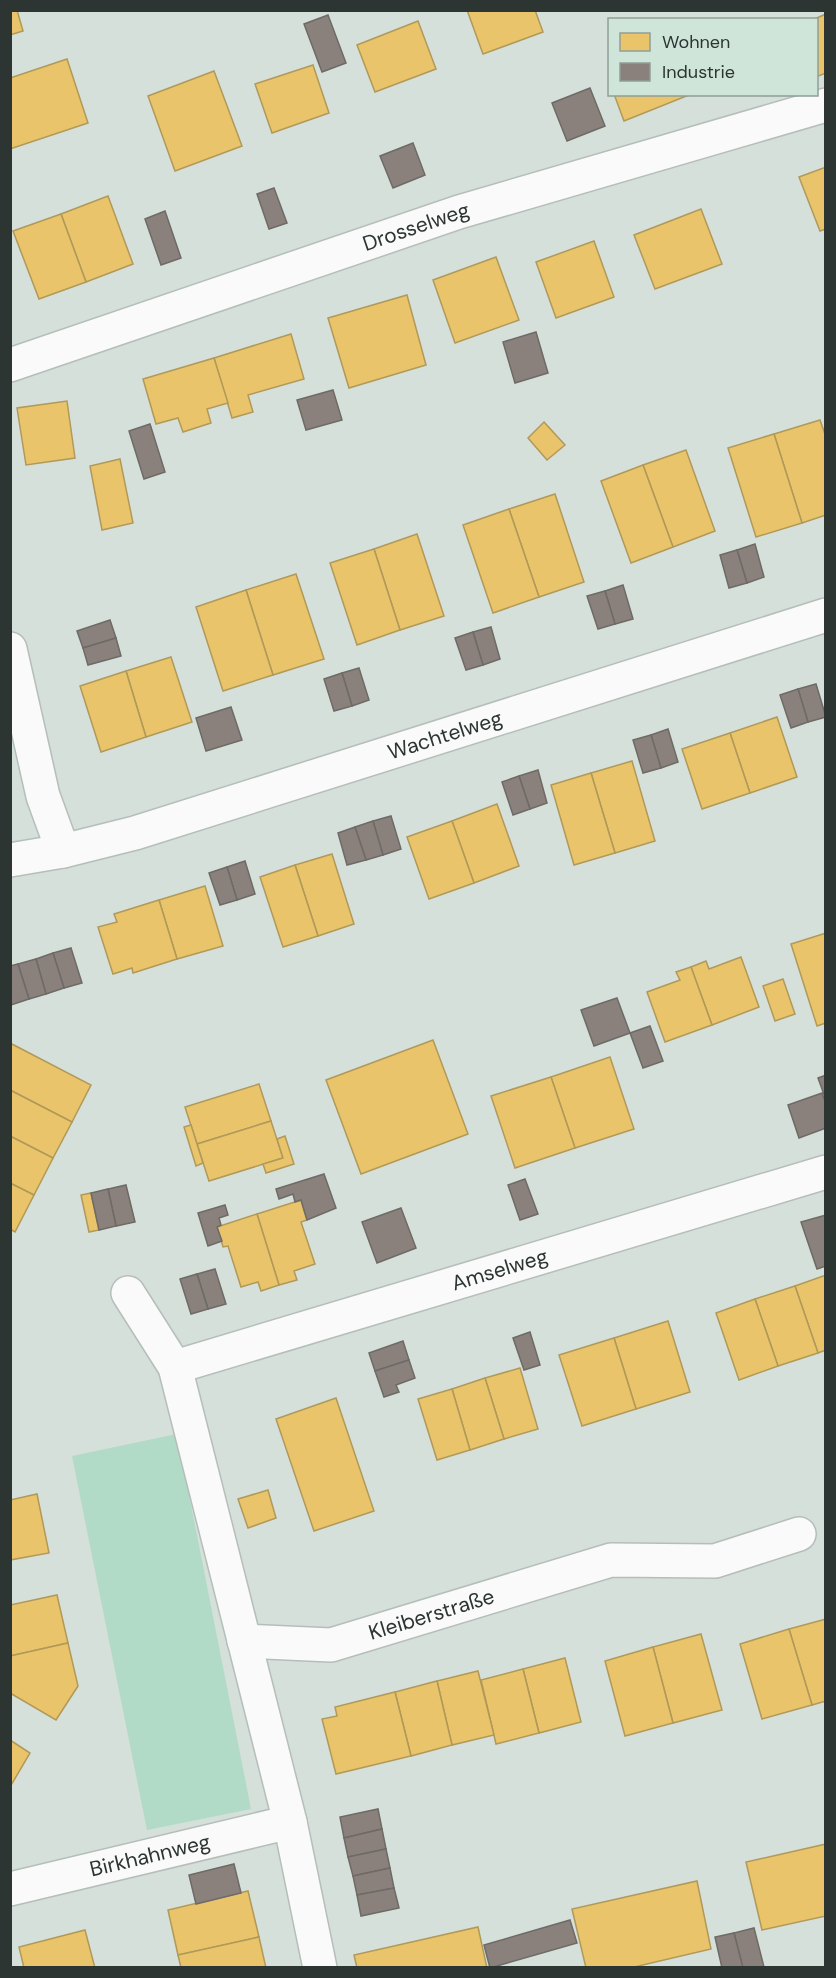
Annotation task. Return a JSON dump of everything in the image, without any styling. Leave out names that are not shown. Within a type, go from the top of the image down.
[{"type":"street","name":"Drosselweg","points":[[10,365],[459,212],[825,105]]},
{"type":"street","name":"Wachtelweg","points":[[10,860],[63,851],[135,833],[825,615]]},
{"type":"street","points":[[13,662],[43,796],[63,851]]},
{"type":"street","name":"Amselweg","points":[[175,1367],[825,1172]]},
{"type":"street","points":[[129,1293],[175,1367],[290,1822],[320,1968]]},
{"type":"street","name":"Kleiberstraße","points":[[244,1641],[331,1645],[611,1560],[714,1561],[799,1534]]},
{"type":"street","name":"Birkhahnweg","points":[[10,1888],[290,1822]]},
{"type":"green space","points":[[177,1434],[251,1809],[147,1830],[72,1456]]},
{"type":"building: Wohnen","points":[[10,10],[17,10],[23,31],[10,35]]},
{"type":"building: Wohnen","points":[[467,10],[535,10],[543,32],[483,54]]},
{"type":"building: Wohnen","points":[[826,14],[826,73],[818,76],[818,18]]},
{"type":"building: Wohnen","points":[[418,21],[436,69],[375,92],[357,45]]},
{"type":"building: Wohnen","points":[[67,59],[88,123],[10,149],[10,78]]},
{"type":"building: Wohnen","points":[[313,65],[329,113],[272,133],[255,84]]},
{"type":"building: Wohnen","points":[[214,71],[242,146],[175,171],[148,96]]},
{"type":"building: Wohnen","points":[[615,96],[686,96],[624,121]]},
{"type":"building: Wohnen","points":[[826,167],[826,229],[820,231],[799,177]]},
{"type":"building: Wohnen","points":[[108,196],[133,264],[86,282],[61,214]]},
{"type":"building: Wohnen","points":[[701,209],[722,264],[655,289],[634,235]]},
{"type":"building: Wohnen","points":[[61,214],[86,282],[39,299],[13,231]]},
{"type":"building: Wohnen","points":[[594,241],[614,297],[556,318],[536,262]]},
{"type":"building: Wohnen","points":[[496,257],[519,320],[455,343],[433,280]]},
{"type":"building: Wohnen","points":[[407,295],[426,365],[349,388],[328,318]]},
{"type":"building: Wohnen","points":[[291,334],[304,379],[248,395],[253,412],[232,418],[214,358]]},
{"type":"building: Wohnen","points":[[214,358],[228,403],[207,409],[211,423],[183,432],[178,418],[156,424],[143,379]]},
{"type":"building: Wohnen","points":[[67,401],[75,458],[26,465],[17,408]]},
{"type":"building: Wohnen","points":[[820,420],[826,437],[826,515],[802,523],[774,434]]},
{"type":"building: Wohnen","points":[[544,422],[565,445],[547,460],[528,438]]},
{"type":"building: Wohnen","points":[[774,434],[802,523],[756,537],[728,448]]},
{"type":"building: Wohnen","points":[[686,450],[715,531],[673,547],[643,465]]},
{"type":"building: Wohnen","points":[[120,459],[133,523],[102,530],[90,466]]},
{"type":"building: Wohnen","points":[[643,465],[673,547],[631,563],[601,481]]},
{"type":"building: Wohnen","points":[[555,494],[584,582],[539,597],[509,509]]},
{"type":"building: Wohnen","points":[[509,509],[539,597],[493,613],[463,525]]},
{"type":"building: Wohnen","points":[[417,534],[444,616],[400,630],[374,549]]},
{"type":"building: Wohnen","points":[[374,549],[400,630],[357,645],[330,563]]},
{"type":"building: Wohnen","points":[[296,574],[324,659],[273,675],[246,590]]},
{"type":"building: Wohnen","points":[[246,590],[273,675],[223,691],[196,607]]},
{"type":"building: Wohnen","points":[[171,657],[192,722],[146,737],[126,671]]},
{"type":"building: Wohnen","points":[[126,671],[146,737],[101,752],[80,686]]},
{"type":"building: Wohnen","points":[[777,717],[797,777],[750,793],[730,733]]},
{"type":"building: Wohnen","points":[[730,733],[750,793],[702,809],[682,749]]},
{"type":"building: Wohnen","points":[[632,761],[655,841],[615,853],[591,773]]},
{"type":"building: Wohnen","points":[[591,773],[615,853],[574,865],[551,785]]},
{"type":"building: Wohnen","points":[[497,804],[519,866],[474,883],[452,821]]},
{"type":"building: Wohnen","points":[[452,821],[474,883],[429,899],[407,837]]},
{"type":"building: Wohnen","points":[[332,854],[354,924],[318,936],[295,865]]},
{"type":"building: Wohnen","points":[[295,865],[318,936],[283,947],[260,877]]},
{"type":"building: Wohnen","points":[[205,886],[223,946],[177,959],[159,900]]},
{"type":"building: Wohnen","points":[[159,900],[177,959],[133,973],[132,968],[113,974],[98,927],[117,922],[114,914]]},
{"type":"building: Wohnen","points":[[826,933],[826,1023],[817,1026],[791,944]]},
{"type":"building: Wohnen","points":[[741,957],[759,1007],[712,1025],[691,967],[706,961],[709,969]]},
{"type":"building: Wohnen","points":[[691,967],[712,1025],[665,1042],[647,992],[680,980],[676,972]]},
{"type":"building: Wohnen","points":[[783,979],[795,1014],[775,1021],[763,986]]},
{"type":"building: Wohnen","points":[[433,1040],[468,1134],[361,1174],[326,1080]]},
{"type":"building: Wohnen","points":[[10,1043],[91,1085],[72,1122],[10,1090]]},
{"type":"building: Wohnen","points":[[610,1057],[634,1129],[575,1148],[551,1077]]},
{"type":"building: Wohnen","points":[[551,1077],[575,1148],[515,1168],[491,1096]]},
{"type":"building: Wohnen","points":[[259,1084],[271,1121],[197,1144],[185,1107]]},
{"type":"building: Wohnen","points":[[10,1090],[72,1122],[53,1158],[10,1136]]},
{"type":"building: Wohnen","points":[[271,1121],[283,1158],[209,1181],[197,1144]]},
{"type":"building: Wohnen","points":[[191,1125],[203,1163],[196,1166],[184,1127]]},
{"type":"building: Wohnen","points":[[10,1136],[53,1158],[34,1195],[10,1183]]},
{"type":"building: Wohnen","points":[[285,1136],[294,1164],[266,1173],[263,1164],[283,1158],[277,1139]]},
{"type":"building: Wohnen","points":[[10,1183],[34,1195],[15,1232],[10,1229]]},
{"type":"building: Wohnen","points":[[91,1193],[99,1230],[89,1232],[81,1195]]},
{"type":"building: Wohnen","points":[[301,1200],[307,1220],[301,1222],[315,1264],[294,1271],[297,1280],[279,1285],[257,1214]]},
{"type":"building: Wohnen","points":[[257,1214],[279,1285],[261,1291],[258,1282],[241,1287],[228,1246],[223,1247],[217,1227]]},
{"type":"building: Wohnen","points":[[826,1275],[826,1350],[818,1353],[795,1286]]},
{"type":"building: Wohnen","points":[[795,1286],[818,1353],[778,1366],[755,1299]]},
{"type":"building: Wohnen","points":[[755,1299],[778,1366],[739,1380],[716,1313]]},
{"type":"building: Wohnen","points":[[668,1321],[690,1392],[636,1409],[614,1338]]},
{"type":"building: Wohnen","points":[[614,1338],[636,1409],[582,1426],[559,1355]]},
{"type":"building: Wohnen","points":[[520,1368],[538,1429],[504,1439],[485,1378]]},
{"type":"building: Wohnen","points":[[485,1378],[504,1439],[470,1450],[452,1389]]},
{"type":"building: Wohnen","points":[[452,1389],[470,1450],[437,1460],[418,1399]]},
{"type":"building: Wohnen","points":[[336,1398],[374,1511],[314,1531],[276,1419]]},
{"type":"building: Wohnen","points":[[268,1490],[276,1518],[248,1528],[238,1499]]},
{"type":"building: Wohnen","points":[[37,1494],[49,1553],[10,1560],[10,1500]]},
{"type":"building: Wohnen","points":[[57,1595],[68,1643],[10,1656],[10,1605]]},
{"type":"building: Wohnen","points":[[826,1619],[826,1701],[812,1705],[789,1629]]},
{"type":"building: Wohnen","points":[[789,1629],[812,1705],[762,1719],[740,1644]]},
{"type":"building: Wohnen","points":[[701,1634],[722,1710],[673,1723],[653,1647]]},
{"type":"building: Wohnen","points":[[68,1643],[78,1686],[56,1720],[10,1693],[10,1656]]},
{"type":"building: Wohnen","points":[[653,1647],[673,1723],[625,1736],[605,1661]]},
{"type":"building: Wohnen","points":[[565,1658],[581,1722],[539,1733],[523,1669]]},
{"type":"building: Wohnen","points":[[523,1669],[539,1733],[496,1744],[481,1680]]},
{"type":"building: Wohnen","points":[[478,1671],[494,1735],[452,1745],[437,1681]]},
{"type":"building: Wohnen","points":[[437,1681],[452,1745],[411,1756],[395,1692]]},
{"type":"building: Wohnen","points":[[395,1692],[411,1756],[336,1774],[322,1719],[337,1716],[335,1707]]},
{"type":"building: Wohnen","points":[[10,1740],[30,1753],[10,1787]]},
{"type":"building: Wohnen","points":[[826,1844],[826,1916],[762,1930],[746,1862]]},
{"type":"building: Wohnen","points":[[697,1881],[711,1949],[630,1968],[586,1968],[572,1909]]},
{"type":"building: Wohnen","points":[[248,1891],[259,1937],[178,1955],[168,1910]]},
{"type":"building: Wohnen","points":[[478,1927],[487,1968],[357,1968],[354,1955]]},
{"type":"building: Wohnen","points":[[85,1930],[95,1968],[24,1968],[19,1947]]},
{"type":"building: Wohnen","points":[[259,1937],[266,1968],[181,1968],[178,1955]]},
{"type":"building: Industrie","points":[[328,15],[346,63],[322,72],[304,24]]},
{"type":"building: Industrie","points":[[590,88],[605,126],[567,141],[552,103]]},
{"type":"building: Industrie","points":[[413,143],[425,175],[393,188],[380,156]]},
{"type":"building: Industrie","points":[[274,188],[287,223],[269,229],[257,194]]},
{"type":"building: Industrie","points":[[165,211],[181,258],[161,265],[145,219]]},
{"type":"building: Industrie","points":[[536,332],[548,373],[515,383],[503,342]]},
{"type":"building: Industrie","points":[[333,390],[342,420],[306,430],[297,400]]},
{"type":"building: Industrie","points":[[150,424],[165,472],[144,479],[129,431]]},
{"type":"building: Industrie","points":[[755,544],[764,577],[747,583],[737,550]]},
{"type":"building: Industrie","points":[[737,550],[747,583],[729,588],[720,555]]},
{"type":"building: Industrie","points":[[623,585],[633,619],[615,624],[605,591]]},
{"type":"building: Industrie","points":[[605,591],[615,624],[598,629],[587,596]]},
{"type":"building: Industrie","points":[[110,620],[116,638],[83,648],[77,631]]},
{"type":"building: Industrie","points":[[491,627],[500,659],[483,665],[473,632]]},
{"type":"building: Industrie","points":[[473,632],[483,665],[466,670],[455,638]]},
{"type":"building: Industrie","points":[[116,638],[121,656],[88,665],[83,648]]},
{"type":"building: Industrie","points":[[359,668],[369,700],[352,706],[342,673]]},
{"type":"building: Industrie","points":[[342,673],[352,706],[334,711],[324,679]]},
{"type":"building: Industrie","points":[[816,684],[826,717],[808,722],[798,689]]},
{"type":"building: Industrie","points":[[798,689],[808,722],[791,728],[780,695]]},
{"type":"building: Industrie","points":[[231,707],[242,740],[206,751],[196,718]]},
{"type":"building: Industrie","points":[[668,729],[678,762],[661,768],[651,735]]},
{"type":"building: Industrie","points":[[651,735],[661,768],[643,773],[633,740]]},
{"type":"building: Industrie","points":[[538,770],[547,803],[530,809],[519,776]]},
{"type":"building: Industrie","points":[[519,776],[530,809],[513,815],[502,782]]},
{"type":"building: Industrie","points":[[391,816],[401,849],[383,855],[373,821]]},
{"type":"building: Industrie","points":[[373,821],[383,855],[366,860],[355,827]]},
{"type":"building: Industrie","points":[[355,827],[366,860],[347,865],[338,833]]},
{"type":"building: Industrie","points":[[245,861],[255,894],[237,900],[227,867]]},
{"type":"building: Industrie","points":[[227,867],[237,900],[220,905],[209,873]]},
{"type":"building: Industrie","points":[[71,948],[82,983],[64,988],[53,953]]},
{"type":"building: Industrie","points":[[53,953],[64,988],[46,994],[36,959]]},
{"type":"building: Industrie","points":[[36,959],[46,994],[29,999],[18,964]]},
{"type":"building: Industrie","points":[[18,964],[29,999],[11,1005],[10,966]]},
{"type":"building: Industrie","points":[[617,998],[630,1033],[594,1046],[581,1010]]},
{"type":"building: Industrie","points":[[650,1026],[663,1061],[643,1068],[630,1033]]},
{"type":"building: Industrie","points":[[826,1075],[826,1100],[818,1078]]},
{"type":"building: Industrie","points":[[822,1093],[826,1104],[826,1128],[799,1138],[788,1105]]},
{"type":"building: Industrie","points":[[324,1174],[336,1208],[307,1220],[301,1200],[295,1202],[293,1194],[279,1199],[276,1189]]},
{"type":"building: Industrie","points":[[525,1179],[538,1214],[520,1220],[508,1185]]},
{"type":"building: Industrie","points":[[126,1185],[135,1222],[116,1226],[108,1189]]},
{"type":"building: Industrie","points":[[108,1189],[116,1226],[99,1230],[91,1193]]},
{"type":"building: Industrie","points":[[225,1205],[228,1215],[219,1218],[221,1225],[217,1227],[222,1241],[208,1246],[198,1213]]},
{"type":"building: Industrie","points":[[401,1208],[416,1248],[377,1263],[362,1222]]},
{"type":"building: Industrie","points":[[826,1215],[826,1266],[817,1269],[801,1222]]},
{"type":"building: Industrie","points":[[215,1269],[226,1304],[208,1309],[197,1274]]},
{"type":"building: Industrie","points":[[197,1274],[208,1309],[191,1314],[180,1279]]},
{"type":"building: Industrie","points":[[530,1332],[540,1365],[524,1370],[513,1338]]},
{"type":"building: Industrie","points":[[403,1341],[409,1360],[375,1371],[369,1353]]},
{"type":"building: Industrie","points":[[409,1360],[415,1378],[396,1385],[399,1392],[384,1397],[375,1371]]},
{"type":"building: Industrie","points":[[378,1809],[382,1829],[344,1838],[340,1817]]},
{"type":"building: Industrie","points":[[382,1829],[386,1849],[348,1857],[344,1838]]},
{"type":"building: Industrie","points":[[386,1849],[390,1868],[353,1876],[348,1857]]},
{"type":"building: Industrie","points":[[234,1864],[241,1893],[196,1904],[189,1875]]},
{"type":"building: Industrie","points":[[390,1868],[394,1888],[357,1895],[353,1876]]},
{"type":"building: Industrie","points":[[394,1888],[399,1908],[361,1916],[357,1895]]},
{"type":"building: Industrie","points":[[570,1920],[577,1943],[490,1968],[484,1945]]},
{"type":"building: Industrie","points":[[754,1928],[764,1967],[743,1968],[734,1933]]},
{"type":"building: Industrie","points":[[734,1933],[743,1968],[722,1968],[715,1937]]}]
